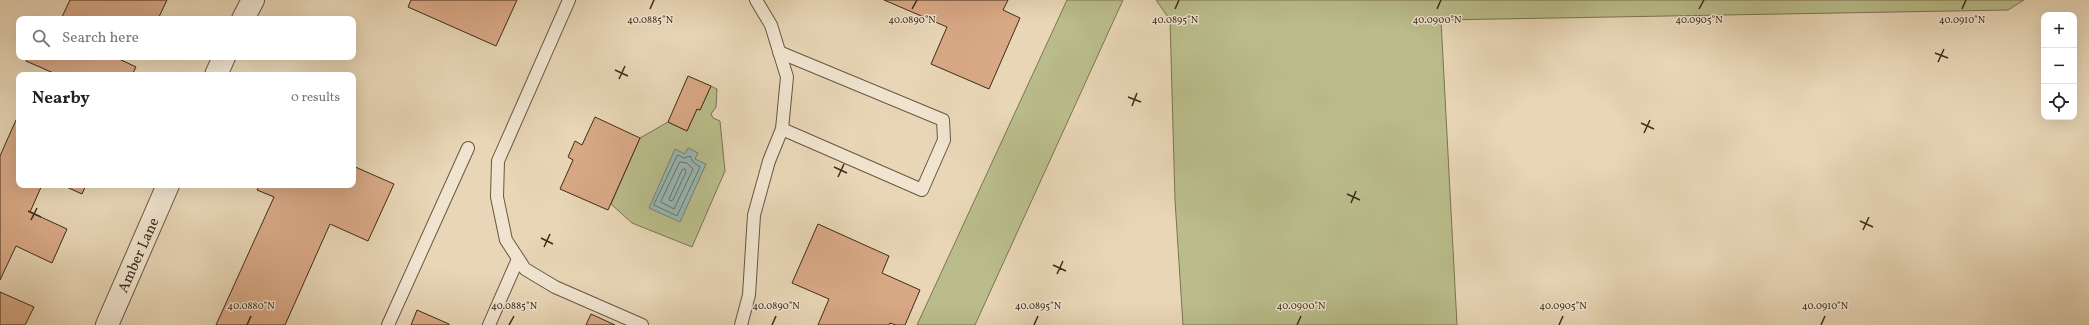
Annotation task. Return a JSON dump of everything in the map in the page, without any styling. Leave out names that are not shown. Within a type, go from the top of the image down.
[{"type":"street","points":[[245,16],[253,0]]},
{"type":"street","points":[[217,72],[223,60]]},
{"type":"street","name":"Amber Lane","points":[[107,325],[167,188]]},
{"type":"lane","points":[[570,0],[498,161],[497,197],[506,240],[525,269],[555,287],[642,325]]},
{"type":"lane","points":[[741,325],[749,295],[754,215],[769,161],[782,129],[787,76],[771,25],[756,0]]},
{"type":"lane","points":[[779,52],[943,120],[944,140],[922,190],[782,129]]},
{"type":"lane","points":[[388,325],[468,148]]},
{"type":"lane","points":[[489,325],[518,259]]},
{"type":"green space","points":[[1067,0],[1123,0],[975,325],[917,325]]},
{"type":"green space","points":[[1156,0],[2024,0],[2008,10],[1441,20],[1457,325],[1183,325],[1175,200],[1170,20]]},
{"type":"green space","points":[[711,86],[717,89],[716,107],[711,114],[713,118],[720,121],[725,171],[692,247],[632,223],[611,204],[640,138],[668,122],[687,131],[697,109],[700,110]]},
{"type":"water","points":[[688,148],[698,153],[695,159],[706,164],[680,222],[649,208],[675,149],[685,154]]},
{"type":"building","points":[[70,0],[167,0],[159,16],[62,16]]},
{"type":"building","points":[[411,0],[517,0],[496,46],[408,7]]},
{"type":"building","points":[[884,0],[1008,0],[1003,10],[1020,18],[989,89],[931,64],[947,27]]},
{"type":"building","points":[[121,60],[136,67],[134,72],[51,72],[26,61]]},
{"type":"building","points":[[688,76],[711,86],[700,110],[697,109],[687,131],[668,122]]},
{"type":"building","points":[[595,117],[640,138],[608,210],[560,189],[573,160],[568,157],[575,141],[582,145]]},
{"type":"building","points":[[16,120],[16,188],[41,188],[30,212],[67,229],[52,263],[16,246],[0,280],[0,156]]},
{"type":"building","points":[[356,167],[394,184],[368,241],[330,224],[285,325],[216,325],[274,197],[257,190],[258,188],[356,188]]},
{"type":"building","points":[[69,188],[85,188],[82,194]]},
{"type":"building","points":[[818,224],[889,256],[882,273],[920,290],[905,325],[890,323],[889,325],[818,325],[829,299],[792,283]]},
{"type":"building","points":[[0,292],[34,307],[25,325],[0,325]]},
{"type":"building","points":[[417,310],[449,324],[449,325],[411,325]]},
{"type":"building","points":[[591,314],[615,325],[586,325]]}]
